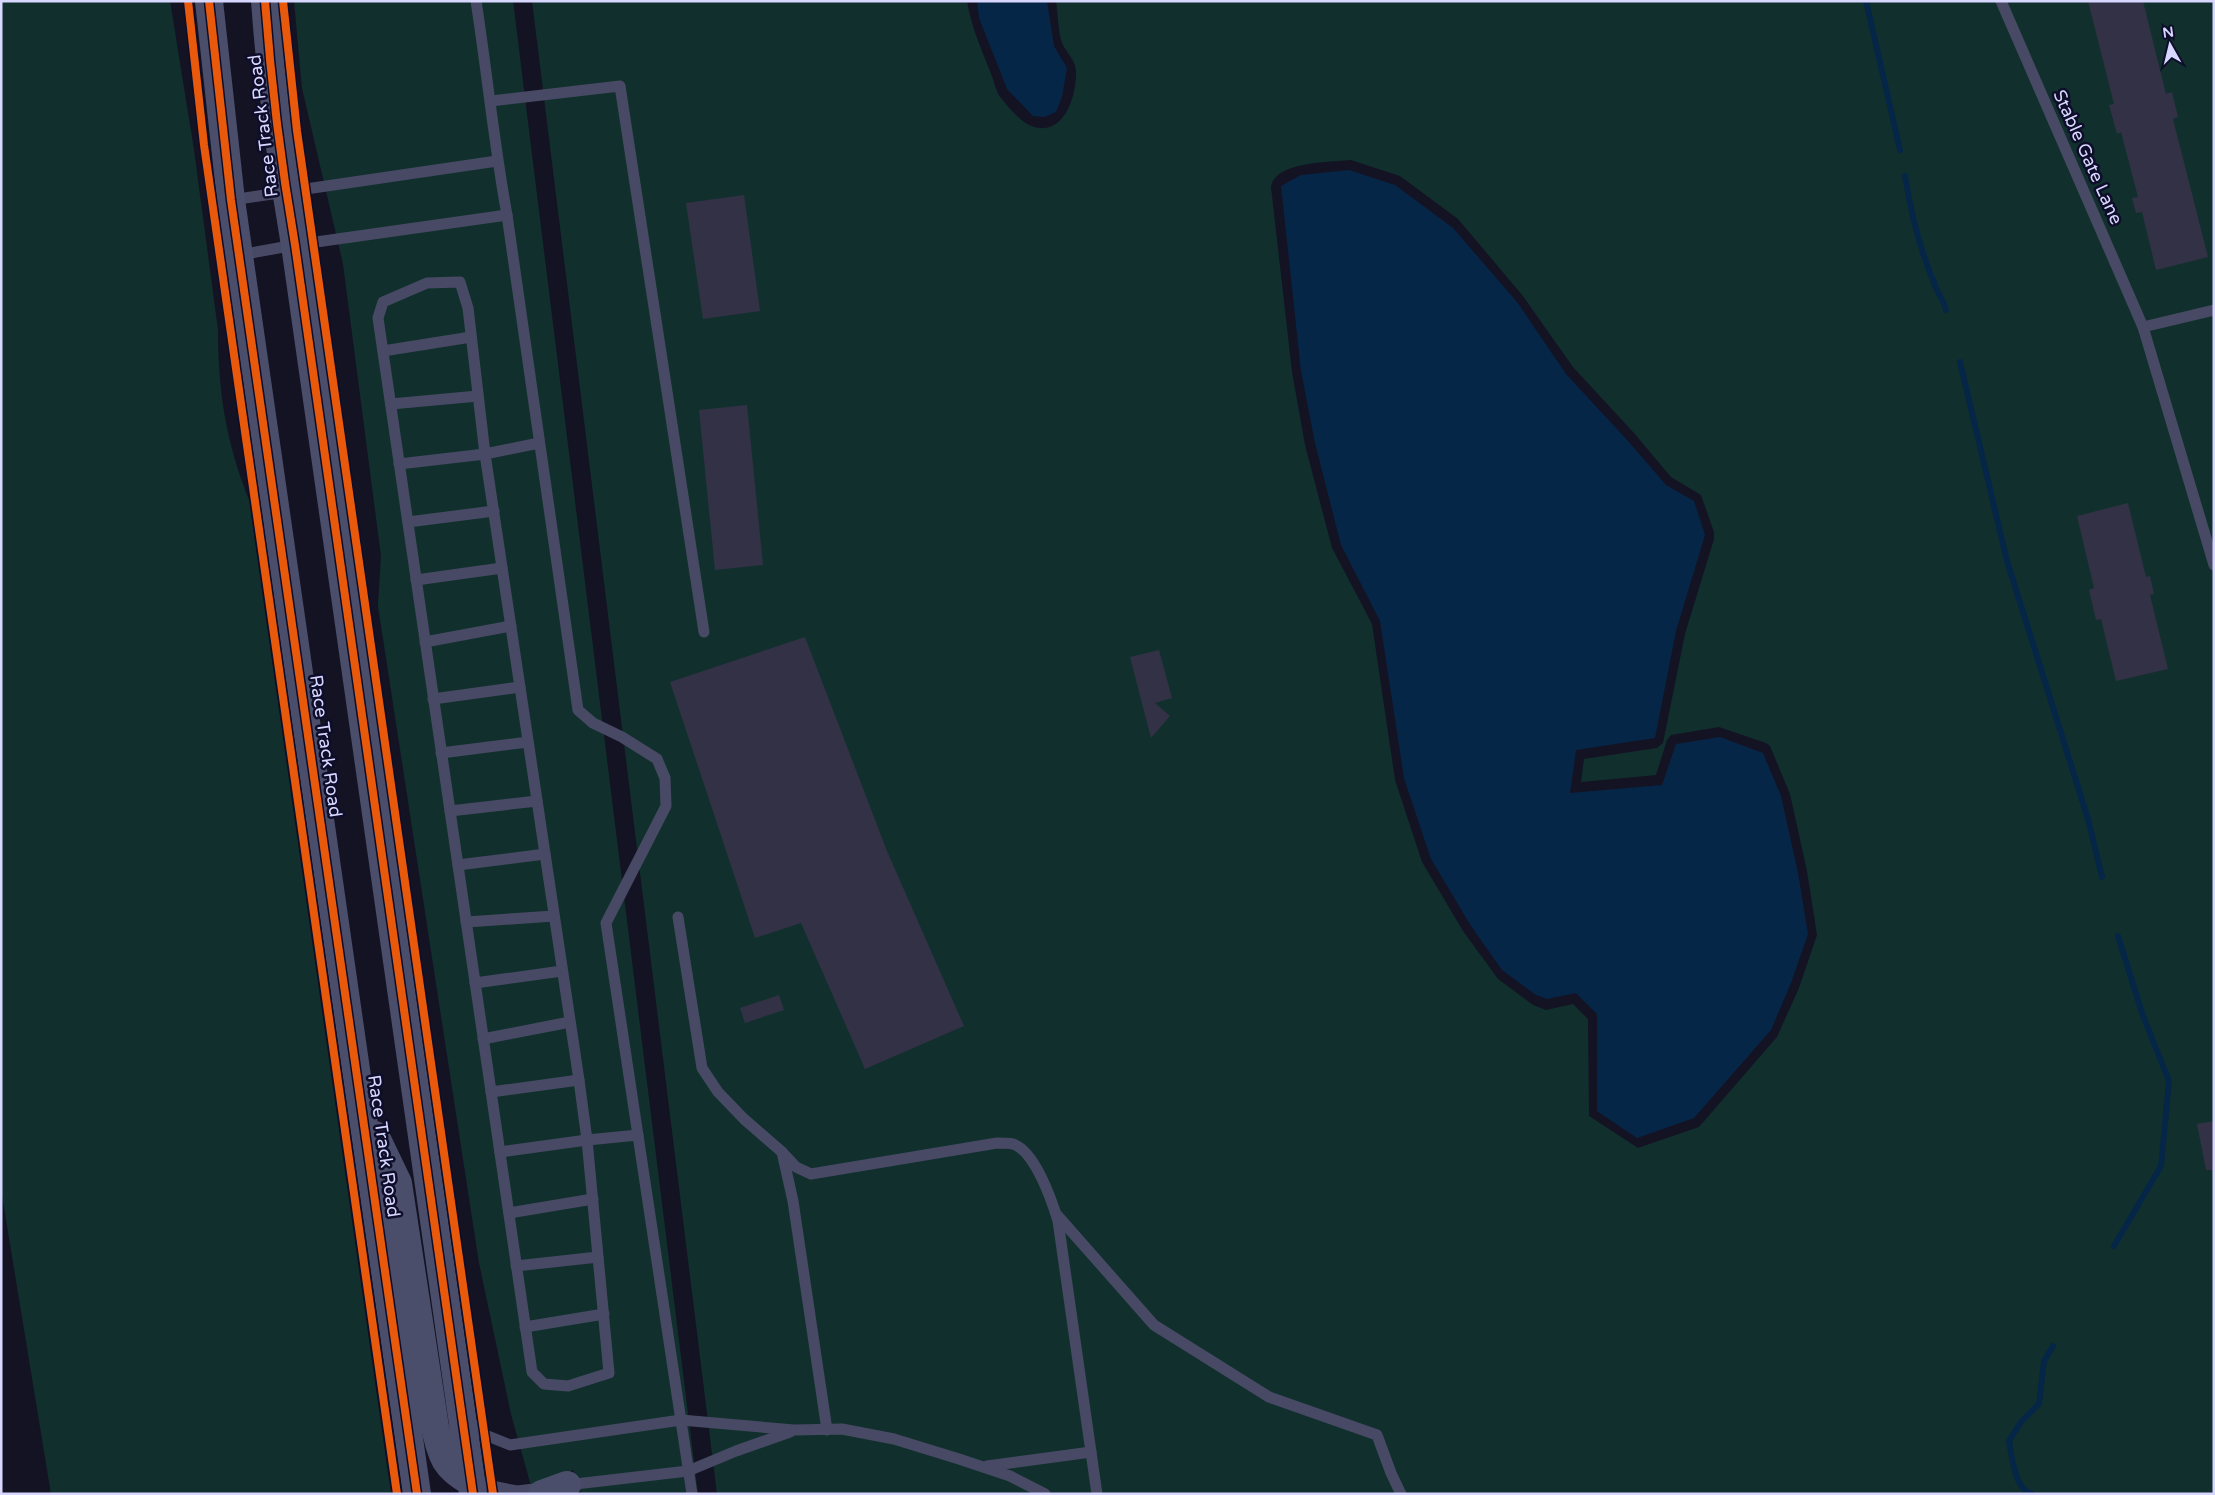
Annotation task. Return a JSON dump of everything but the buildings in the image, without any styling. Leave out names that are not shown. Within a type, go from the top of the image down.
[{"type":"main road","name":"Race Track Road","points":[[209,1],[231,200],[364,1111],[417,1494]]},
{"type":"main road","name":"Race Track Road","points":[[265,1],[272,80],[286,191],[472,1488]]},
{"type":"main road","points":[[364,1111],[398,1183],[435,1427],[441,1452],[446,1463],[472,1488]]},
{"type":"lane","points":[[476,1],[491,101],[497,161],[578,710],[593,723],[622,737],[657,759],[665,778],[666,806],[606,923],[692,1494]]},
{"type":"lane","name":"Stable Gate Lane","points":[[2001,1],[2143,327],[2214,565]]},
{"type":"lane","points":[[491,101],[620,86],[704,632]]},
{"type":"lane","points":[[231,200],[497,161]]},
{"type":"lane","points":[[240,255],[295,245],[506,215]]},
{"type":"lane","points":[[460,282],[468,308],[485,454],[570,1022],[587,1140],[593,1198],[609,1373],[568,1386],[544,1384],[532,1372],[383,351],[378,318],[383,302],[427,284],[460,282]]},
{"type":"lane","points":[[2143,327],[2214,310]]},
{"type":"lane","points":[[383,351],[471,337]]},
{"type":"lane","points":[[390,404],[478,396]]},
{"type":"lane","points":[[399,464],[485,454],[539,443]]},
{"type":"lane","points":[[408,522],[494,511]]},
{"type":"lane","points":[[416,580],[502,568]]},
{"type":"lane","points":[[425,642],[511,626]]},
{"type":"lane","points":[[433,699],[520,687]]},
{"type":"lane","points":[[442,753],[528,742]]},
{"type":"lane","points":[[450,811],[537,801]]},
{"type":"lane","points":[[458,865],[545,854]]},
{"type":"lane","points":[[466,922],[554,916]]},
{"type":"lane","points":[[678,917],[702,1068],[718,1092],[796,1167],[810,1174],[997,1143],[1014,1145],[1026,1153],[1051,1197],[1056,1213],[1097,1494]]},
{"type":"lane","points":[[475,983],[562,971]]},
{"type":"lane","points":[[483,1039],[570,1022]]},
{"type":"lane","points":[[491,1092],[578,1080]]},
{"type":"lane","points":[[500,1152],[638,1135]]},
{"type":"lane","points":[[782,1152],[793,1201],[827,1430]]},
{"type":"lane","points":[[508,1213],[593,1198]]},
{"type":"lane","points":[[1056,1213],[1154,1324],[1269,1397],[1378,1435],[1391,1473],[1401,1494]]},
{"type":"lane","points":[[516,1266],[598,1257]]},
{"type":"lane","points":[[525,1327],[604,1314]]},
{"type":"lane","points":[[462,1413],[483,1434],[510,1445],[681,1420],[794,1430],[842,1429],[894,1439],[983,1467],[1010,1476],[1045,1494]]},
{"type":"lane","points":[[472,1488],[517,1491],[554,1489],[688,1471],[736,1450],[794,1430]]},
{"type":"lane","points":[[983,1467],[1091,1452]]},
{"type":"green space","points":[[1,1],[170,1],[194,150],[218,330],[218,353],[225,417],[234,458],[249,500],[391,1494],[51,1494],[1,1189]]},
{"type":"green space","points":[[294,1],[513,1],[698,1494],[579,1494],[581,1493],[573,1470],[531,1486],[511,1414],[479,1263],[378,606],[381,556],[343,264],[302,88]]},
{"type":"green space","points":[[532,1],[967,1],[974,29],[999,96],[1021,120],[1029,125],[1040,128],[1050,127],[1065,115],[1070,105],[1075,84],[1076,69],[1062,43],[1056,1],[2214,1],[2214,1494],[717,1494]],"holes":[[[1351,160],[1400,176],[1458,219],[1523,296],[1573,367],[1634,433],[1671,477],[1701,495],[1714,532],[1714,539],[1685,634],[1663,743],[1657,748],[1584,759],[1581,782],[1656,775],[1667,740],[1671,735],[1719,727],[1770,746],[1790,794],[1807,871],[1817,935],[1799,988],[1777,1037],[1699,1127],[1638,1148],[1589,1116],[1588,1019],[1573,1004],[1546,1010],[1533,1005],[1498,979],[1463,931],[1422,862],[1395,780],[1372,624],[1332,548],[1305,445],[1292,372],[1271,187],[1275,178],[1283,172],[1305,164],[1331,161]]]},
{"type":"water","points":[[977,1],[1047,1],[1054,46],[1067,68],[1062,97],[1056,112],[1044,117],[1033,116],[1007,89],[979,18]]},
{"type":"water","points":[[1349,170],[1395,185],[1453,228],[1517,302],[1566,374],[1666,485],[1694,501],[1705,535],[1676,631],[1655,738],[1576,750],[1570,793],[1662,785],[1676,744],[1720,737],[1763,753],[1781,796],[1798,873],[1808,934],[1791,983],[1771,1030],[1694,1118],[1637,1138],[1597,1111],[1597,1014],[1576,993],[1547,999],[1536,995],[1502,970],[1471,926],[1431,859],[1404,778],[1380,621],[1341,545],[1315,443],[1301,371],[1281,186],[1301,175]]},
{"type":"waterway","points":[[1866,1],[1900,150]]},
{"type":"waterway","points":[[1905,176],[1920,245],[1946,310]]},
{"type":"waterway","points":[[1960,362],[2007,561],[2088,819],[2102,877]]},
{"type":"waterway","points":[[2114,1246],[2161,1166],[2169,1081],[2143,1016],[2118,936]]},
{"type":"waterway","points":[[2032,1494],[2021,1486],[2015,1471],[2009,1441],[2021,1422],[2039,1404],[2044,1361],[2053,1346]]},
{"type":"cycle path","points":[[188,1],[204,145],[397,1494]]},
{"type":"cycle path","points":[[209,1],[231,200],[417,1494]]},
{"type":"cycle path","points":[[265,1],[273,93],[281,154],[473,1494]]},
{"type":"cycle path","points":[[283,1],[297,131],[493,1494]]}]
